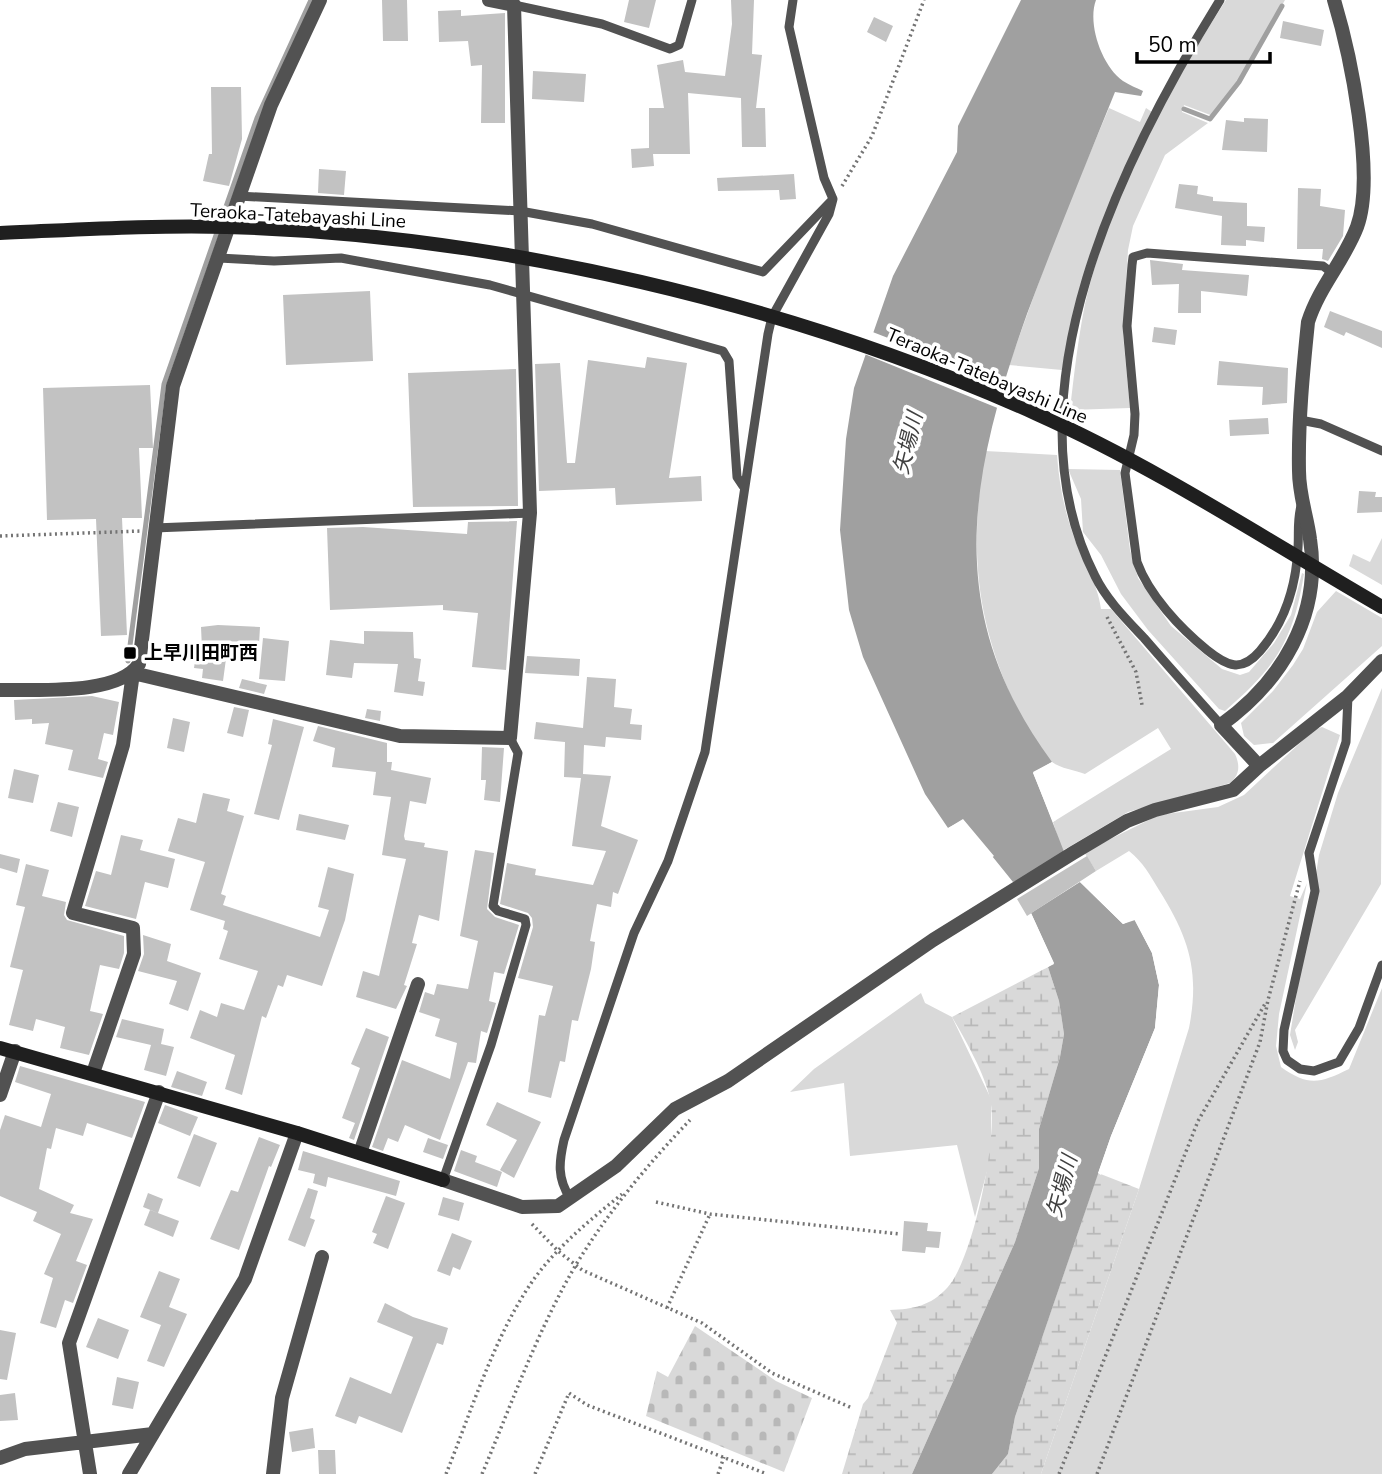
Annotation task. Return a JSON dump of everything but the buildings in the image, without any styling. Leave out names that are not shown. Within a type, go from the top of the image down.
[{"type":"main road","name":"Teraoka-Tatebayashi Line","points":[[0,233],[229,227],[395,240],[544,262],[772,317],[921,367],[1063,426],[1204,500],[1382,607]]},
{"type":"main road","points":[[7,1049],[297,1133],[443,1180]]},
{"type":"street","points":[[93,1073],[134,954],[133,928],[73,913],[123,745],[133,673],[139,664],[173,386],[276,94],[320,0]]},
{"type":"street","points":[[0,690],[105,685],[133,673],[400,736],[510,738],[530,513],[514,5],[489,0]]},
{"type":"street","points":[[1259,766],[1221,725],[1255,698],[1274,676],[1289,654],[1308,611],[1312,560],[1302,502],[1300,420],[1308,322],[1314,303],[1356,229],[1363,209],[1364,192],[1353,69],[1334,0]]},
{"type":"street","points":[[443,1180],[530,1209],[558,1206],[616,1166],[675,1109],[728,1081],[933,940],[1073,853],[1127,821],[1155,810],[1233,790],[1259,766],[1348,696],[1382,661]]},
{"type":"street","points":[[360,1153],[418,984]]},
{"type":"street","points":[[0,1095],[7,1049]]},
{"type":"street","points":[[90,1474],[69,1343],[159,1092]]},
{"type":"street","points":[[129,1474],[245,1279],[297,1133]]},
{"type":"street","points":[[273,1474],[282,1398],[322,1257]]},
{"type":"street","points":[[0,1458],[25,1449],[153,1434]]},
{"type":"lane","points":[[514,5],[603,24],[670,49],[679,46],[692,0]]},
{"type":"lane","points":[[570,1198],[561,1184],[559,1163],[564,1140],[634,933],[668,861],[705,752],[743,486],[772,317],[830,214],[833,199],[824,178],[789,27],[793,0]]},
{"type":"lane","points":[[1220,0],[1164,96],[1098,247],[1074,330],[1061,456],[1068,504],[1087,560],[1106,595],[1221,725]]},
{"type":"lane","points":[[238,196],[520,211],[592,223],[764,272],[833,199]]},
{"type":"lane","points":[[1302,502],[1296,524],[1298,547],[1287,610],[1270,640],[1252,660],[1241,666],[1227,664],[1179,624],[1142,574],[1138,562],[1125,473],[1134,435],[1135,414],[1127,326],[1133,257],[1147,253],[1262,260],[1322,266],[1331,272]]},
{"type":"lane","points":[[219,258],[274,261],[341,258],[490,285],[723,351],[729,361],[737,477],[743,486]]},
{"type":"lane","points":[[1300,420],[1321,424],[1382,450]]},
{"type":"lane","points":[[154,527],[530,513]]},
{"type":"lane","points":[[1348,696],[1346,742],[1309,853],[1315,891],[1287,1009],[1283,1051],[1287,1060],[1300,1069],[1314,1071],[1339,1062],[1359,1028],[1382,965]]},
{"type":"lane","points":[[443,1180],[491,1045],[526,925],[525,919],[498,911],[493,906],[518,753],[510,738]]},
{"type":"path","points":[[833,199],[855,169],[873,136],[925,0]]},
{"type":"path","points":[[0,536],[145,531],[154,527]]},
{"type":"path","points":[[1106,595],[1110,626],[1133,665],[1142,705]]},
{"type":"path","points":[[1097,1474],[1260,1042],[1294,896],[1309,853]]},
{"type":"path","points":[[1059,1474],[1198,1121],[1268,1000]]},
{"type":"path","points":[[482,1474],[532,1354],[576,1265],[627,1191],[688,1122]]},
{"type":"path","points":[[446,1474],[507,1328],[534,1279],[581,1227],[627,1191]]},
{"type":"path","points":[[656,1202],[710,1214],[900,1234]]},
{"type":"path","points":[[667,1308],[710,1214]]},
{"type":"path","points":[[532,1224],[576,1265],[617,1287],[702,1323],[772,1373],[852,1408]]},
{"type":"path","points":[[535,1474],[569,1393],[587,1405],[767,1474]]},
{"type":"path","points":[[718,1474],[724,1457]]},
{"type":"green space","points":[[1226,0],[1285,0],[1239,82],[1213,116],[1184,105],[1182,112],[1208,123],[1165,155],[1133,226],[1128,250],[1123,335],[1130,408],[1070,410],[1085,304],[1109,225],[1162,108]]},
{"type":"green space","points":[[1109,108],[1140,122],[1146,108],[1152,112],[1088,269],[1062,370],[1009,365],[1058,229]]},
{"type":"green space","points":[[985,451],[1057,455],[1067,517],[1097,590],[1101,609],[1111,609],[1235,754],[1238,770],[1230,783],[1128,812],[1062,851],[1053,822],[1171,749],[1158,728],[1085,774],[1053,763],[1031,735],[1011,696],[996,657],[981,599],[977,542]]},
{"type":"green space","points":[[1068,469],[1120,470],[1130,550],[1138,578],[1171,626],[1222,669],[1240,675],[1249,672],[1274,643],[1291,615],[1302,573],[1304,574],[1294,617],[1280,651],[1270,666],[1225,711],[1219,709],[1148,630],[1121,594],[1101,555],[1083,532],[1081,499]]},
{"type":"green space","points":[[1382,538],[1382,585],[1349,566],[1353,554],[1370,562]]},
{"type":"green space","points":[[1336,591],[1382,618],[1382,646],[1273,743],[1254,745],[1244,736],[1241,723],[1273,691],[1293,665],[1303,649],[1317,612]]},
{"type":"green space","points":[[1382,688],[1381,884],[1295,1030],[1298,1042],[1295,1050],[1290,1035],[1319,855],[1338,793]]},
{"type":"green space","points":[[1322,727],[1340,735],[1290,896],[1300,899],[1307,883],[1279,1014],[1276,1046],[1281,1067],[1299,1078],[1322,1080],[1349,1069],[1382,988],[1382,1474],[1041,1474],[1139,1189],[1189,1028],[1192,1008],[1192,972],[1185,940],[1146,869],[1129,851],[1096,871],[1084,852],[1159,815],[1218,807],[1244,795],[1314,730]]},
{"type":"green space","points":[[1048,967],[1059,1001],[1064,1034],[1039,1129],[1039,1168],[1015,1242],[912,1474],[842,1474],[863,1404],[868,1398],[897,1323],[890,1310],[921,1305],[947,1288],[957,1274],[966,1252],[982,1197],[991,1140],[990,1099],[979,1068],[952,1017]]},
{"type":"green space","points":[[921,993],[925,1003],[952,1017],[991,1099],[991,1156],[975,1217],[957,1145],[850,1156],[844,1083],[790,1092],[814,1069]]},
{"type":"green space","points":[[1098,1173],[1139,1189],[1041,1474],[992,1474],[1008,1454],[1015,1417]]},
{"type":"green space","points":[[695,1326],[776,1381],[812,1398],[784,1472],[646,1416],[657,1371],[668,1377]]},
{"type":"water","name":"矢場川","points":[[1021,0],[1096,0],[1093,21],[1103,55],[1115,74],[1143,91],[1141,96],[1115,92],[1027,314],[991,432],[980,488],[976,543],[980,598],[994,652],[1017,707],[1052,762],[1033,772],[1068,862],[1013,882],[963,820],[948,828],[925,794],[863,657],[849,610],[840,530],[846,439],[854,388],[893,276],[957,152],[958,126]]},
{"type":"water","name":"矢場川","points":[[1080,882],[1123,924],[1134,919],[1152,953],[1159,985],[1155,1028],[1111,1136],[1015,1417],[1008,1454],[992,1474],[912,1474],[1015,1242],[1039,1168],[1039,1129],[1064,1034],[1059,1001],[1048,967],[1054,963],[1031,913]]},
{"type":"pier","points":[[870,331],[1007,384],[1000,409],[862,353]]},
{"type":"pier","points":[[1052,762],[1054,765],[1037,774],[1056,820],[1053,822],[1033,773]]},
{"type":"pier","points":[[963,819],[994,856],[991,858],[962,824],[949,831],[945,830]]},
{"type":"pier","points":[[1083,880],[1124,920],[1137,917],[1155,952],[1163,984],[1158,1029],[1101,1175],[1098,1173],[1111,1136],[1155,1028],[1159,985],[1152,953],[1135,920],[1123,924],[1080,882]]},
{"type":"pier","points":[[1031,913],[1054,964],[1044,969],[1049,962],[1028,915]]},
{"type":"waterway","points":[[128,661],[164,384],[257,118],[311,0]]},
{"type":"waterway","points":[[1184,109],[1210,119],[1239,82],[1282,6]]},
{"type":"place","name":"上早川田町西","points":[[130,653]]}]
